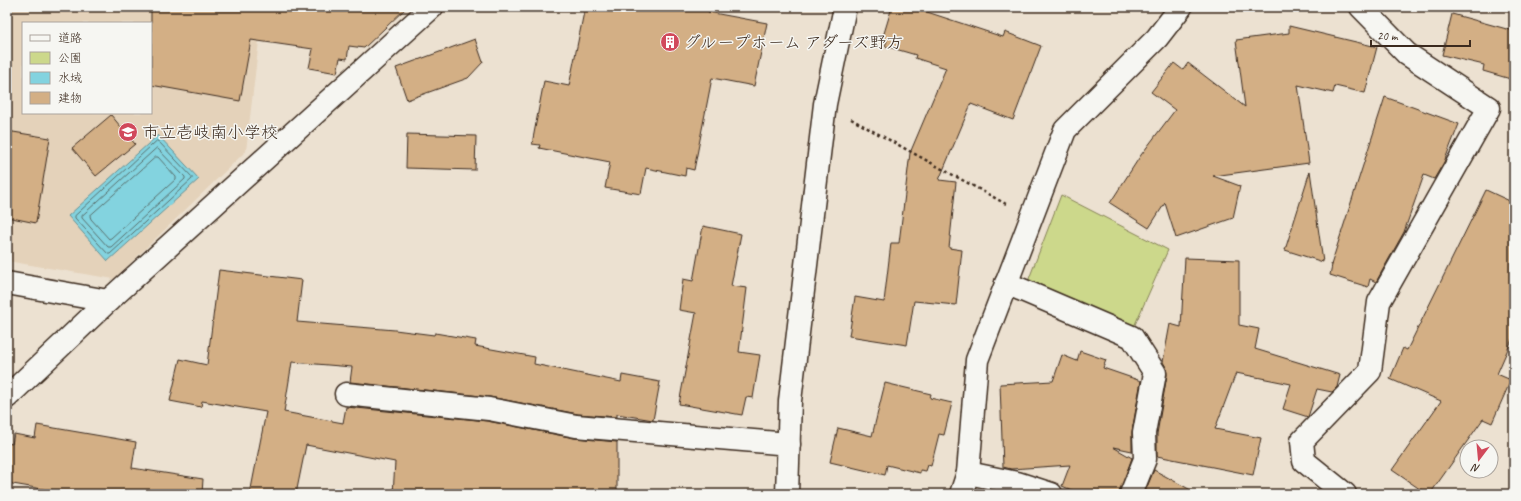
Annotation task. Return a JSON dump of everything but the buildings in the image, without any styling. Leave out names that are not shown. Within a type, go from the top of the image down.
[{"type":"street","points":[[7,397],[108,301],[432,7]]},
{"type":"street","points":[[787,494],[790,401],[824,104],[845,7]]},
{"type":"street","points":[[961,494],[968,473],[977,360],[1066,130],[1157,38],[1182,7]]},
{"type":"street","points":[[1345,494],[1304,461],[1302,441],[1370,371],[1379,302],[1489,108],[1407,54],[1361,7]]},
{"type":"street","points":[[7,282],[108,301]]},
{"type":"street","points":[[1006,283],[1132,337],[1155,373],[1144,433],[1145,459],[1131,494]]},
{"type":"street","points":[[346,394],[489,409],[576,426],[789,444]]},
{"type":"street","points":[[968,473],[1017,483],[1051,494]]},
{"type":"path","points":[[824,104],[1031,218]]},
{"type":"shaded area","name":"市立壱岐南小学校","points":[[7,7],[263,7],[246,151],[114,279],[7,261]]},
{"type":"green space","points":[[1061,195],[1168,250],[1133,329],[1027,284]]},
{"type":"water","points":[[158,135],[199,179],[108,261],[68,216]]},
{"type":"place","name":"グループホーム アダーズ野方","points":[[670,42]]},
{"type":"place","name":"市立壱岐南小学校","points":[[128,132]]}]
